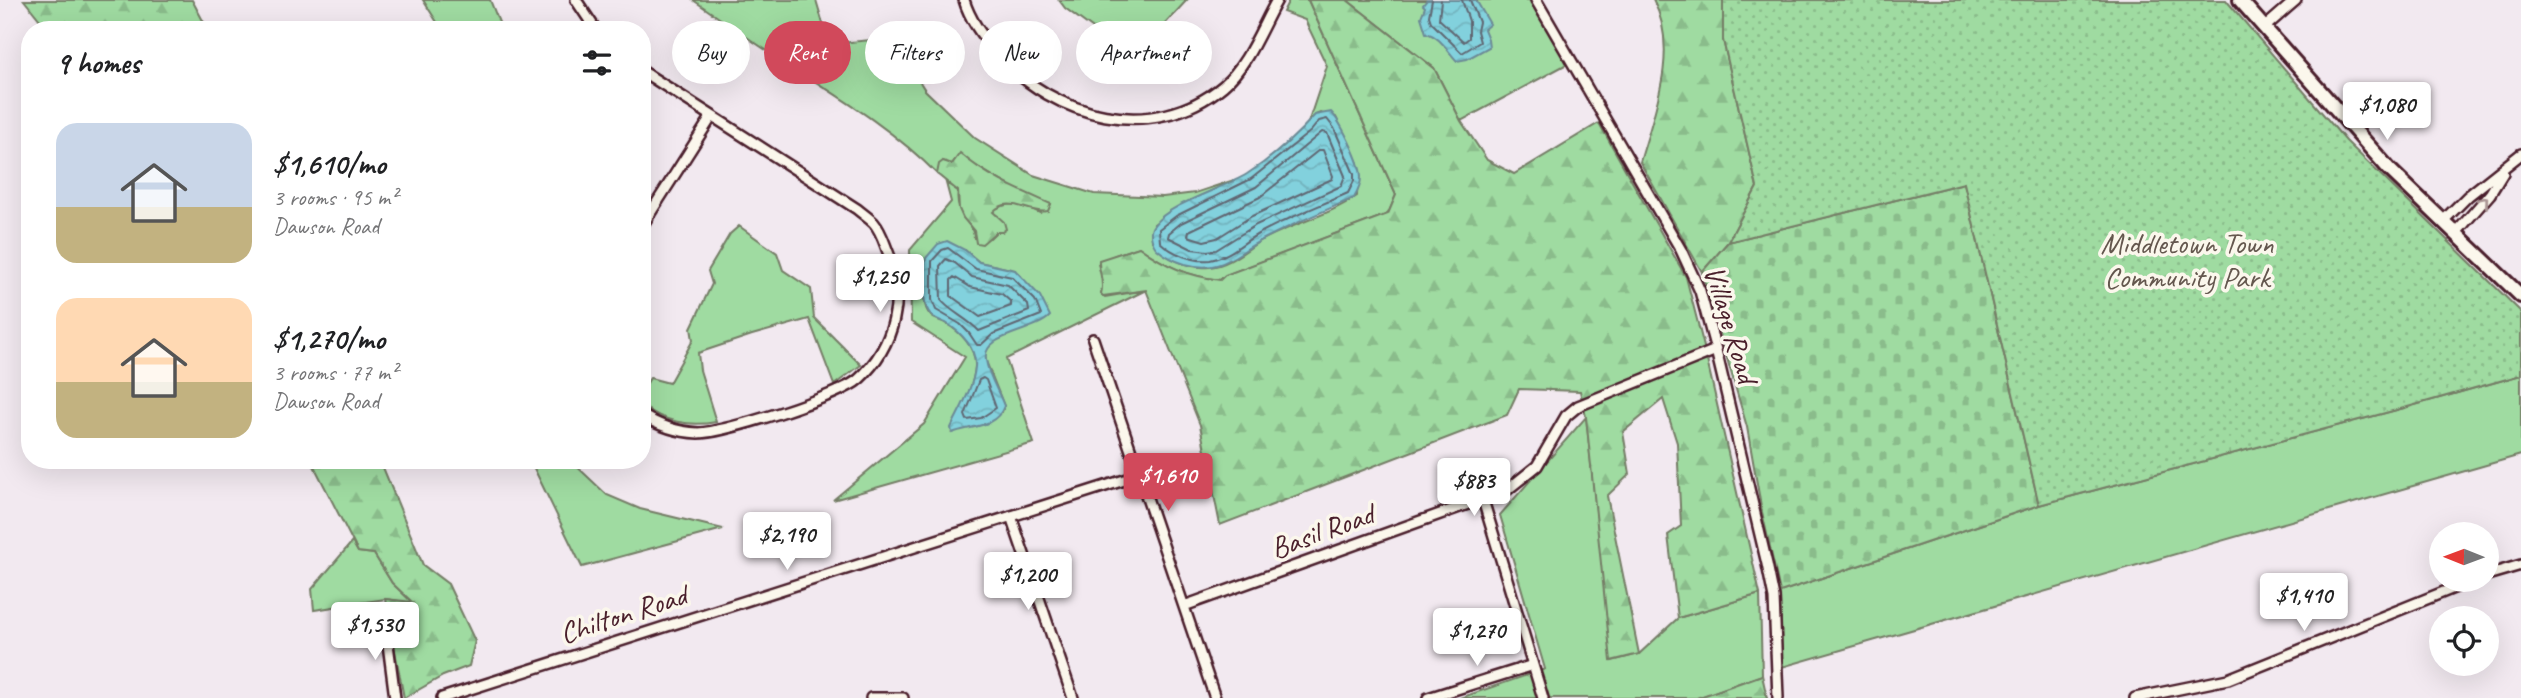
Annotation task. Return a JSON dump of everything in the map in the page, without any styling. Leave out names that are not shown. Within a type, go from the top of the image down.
[{"type":"main road","points":[[2240,0],[2389,169],[2521,296]]},
{"type":"street","points":[[576,0],[590,21]]},
{"type":"street","points":[[964,0],[985,39],[1010,68],[1038,89],[1069,107],[1106,118],[1142,119],[1171,114],[1199,102],[1224,85],[1241,65],[1277,0]]},
{"type":"street","name":"Village Road","points":[[1536,0],[1681,250],[1700,291],[1773,598],[1778,698]]},
{"type":"street","points":[[2264,28],[2296,0]]},
{"type":"street","points":[[651,77],[858,209],[873,223],[891,260],[897,281],[896,311],[889,338],[876,361],[857,381],[835,393],[724,430],[700,433],[679,431],[651,421]]},
{"type":"street","points":[[651,212],[712,116]]},
{"type":"street","points":[[2443,222],[2468,196],[2521,154]]},
{"type":"street","points":[[2455,233],[2490,194],[2508,165]]},
{"type":"street","points":[[1093,339],[1215,698]]},
{"type":"street","name":"Basil Road","points":[[1184,606],[1507,490],[1532,471],[1548,450],[1566,416],[1578,406],[1716,350]]},
{"type":"street","name":"Chilton Road","points":[[442,698],[1140,475]]},
{"type":"street","points":[[1483,500],[1543,698]]},
{"type":"street","points":[[1011,516],[1073,698]]},
{"type":"street","points":[[2499,571],[2521,565]]},
{"type":"street","points":[[2135,698],[2237,676],[2444,592]]},
{"type":"street","points":[[385,621],[395,698]]},
{"type":"street","points":[[1429,698],[1533,666]]},
{"type":"street","points":[[872,698],[903,698]]},
{"type":"green space","points":[[24,0],[192,0],[203,21],[41,21]]},
{"type":"green space","points":[[423,0],[490,0],[498,21],[436,21]]},
{"type":"green space","points":[[693,0],[816,0],[822,21],[764,21],[764,49],[750,40],[750,21],[723,21]]},
{"type":"green space","points":[[1059,0],[1187,0],[1168,21],[1082,21]]},
{"type":"green space","points":[[1289,0],[1308,0],[1396,195],[1388,214],[1226,275],[1220,280],[1177,269],[1139,247],[1106,259],[1098,264],[1103,281],[1101,294],[1105,297],[1146,290],[1006,359],[1034,443],[833,500],[924,424],[965,357],[911,322],[910,250],[951,202],[946,183],[958,191],[961,212],[971,227],[974,238],[990,238],[996,232],[998,216],[992,212],[997,208],[1009,204],[1040,213],[1050,205],[1013,188],[971,163],[955,160],[952,164],[943,161],[937,174],[902,142],[818,84],[851,84],[851,42],[865,41],[865,84],[921,84],[975,138],[1033,175],[1094,194],[1163,197],[1195,193],[1234,180],[1172,210],[1154,224],[1152,241],[1163,253],[1193,266],[1217,266],[1262,240],[1335,209],[1357,196],[1358,163],[1336,117],[1320,113],[1315,115],[1307,126],[1327,66],[1305,20],[1283,12]],"holes":[[[965,250],[979,262],[1015,270],[996,340],[985,351],[986,361],[1004,406],[1002,412],[952,432],[972,382],[975,359],[961,335],[927,311],[924,298],[925,262]]]},
{"type":"green space","points":[[1308,0],[1347,0],[1434,68],[1461,121],[1487,160],[1514,174],[1599,123],[1686,277],[1760,594],[1678,618],[1668,535],[1681,526],[1677,443],[1663,399],[1623,432],[1630,474],[1607,496],[1639,654],[1611,661],[1586,417],[1580,391],[1519,389],[1507,415],[1220,525],[1200,425],[1146,290],[1103,296],[1099,260],[1139,247],[1177,269],[1220,280],[1225,275],[1388,214],[1396,195]]},
{"type":"green space","points":[[1347,0],[1530,0],[1567,64],[1461,121],[1434,68]]},
{"type":"green space","points":[[1653,0],[1723,0],[1723,40],[1757,187],[1728,242],[1702,272],[1640,162],[1662,81],[1664,60],[1661,19]]},
{"type":"green space","name":"Middletown Town Community Park","points":[[1723,0],[2226,0],[2346,141],[2521,312],[2521,375],[2039,505],[1964,183],[1728,242],[1757,187],[1723,40]]},
{"type":"green space","points":[[960,153],[992,176],[1051,204],[1048,211],[1013,205],[999,207],[993,212],[1004,222],[1006,229],[996,232],[982,244],[976,243],[974,231],[959,209],[958,191],[937,174],[939,164],[943,161],[952,164]]},
{"type":"green space","points":[[1964,183],[2039,505],[1780,592],[1747,427],[1702,272],[1728,242]]},
{"type":"green space","points":[[739,226],[777,253],[783,270],[811,289],[814,318],[861,365],[834,385],[809,319],[698,353],[700,370],[716,422],[677,422],[659,416],[651,412],[651,378],[669,383],[693,340],[691,328],[712,284],[708,271],[730,234]]},
{"type":"green space","points":[[2521,375],[2521,455],[1782,667],[1780,592],[2039,505]]},
{"type":"green space","points":[[1586,417],[1612,661],[1639,654],[1678,618],[1760,594],[1762,675],[1697,698],[1460,698],[1545,669],[1500,515]]},
{"type":"green space","points":[[316,469],[384,469],[423,565],[448,584],[475,641],[469,666],[443,676],[404,698],[385,599],[412,602],[392,583],[374,554],[358,552]]},
{"type":"green space","points":[[534,469],[580,469],[607,495],[640,509],[723,529],[582,567]]},
{"type":"green space","points":[[352,542],[358,552],[374,554],[392,583],[413,603],[385,599],[314,610],[312,589]]},
{"type":"green space","points":[[1762,675],[1767,698],[1697,698]]},
{"type":"water","points":[[1427,0],[1476,0],[1490,24],[1484,29],[1489,47],[1467,59],[1457,61],[1440,41],[1426,33],[1421,17],[1425,7],[1423,5]]},
{"type":"water","points":[[1331,112],[1340,124],[1358,162],[1361,177],[1354,198],[1273,234],[1218,265],[1209,267],[1185,264],[1155,247],[1151,231],[1162,217],[1184,203],[1247,174],[1283,147],[1315,115]]},
{"type":"water","points":[[947,241],[965,250],[979,262],[1015,270],[1040,296],[1050,316],[992,345],[987,351],[987,366],[1004,406],[995,419],[952,433],[951,428],[972,383],[975,360],[971,348],[962,336],[928,311],[923,288],[926,258],[938,244]]}]
